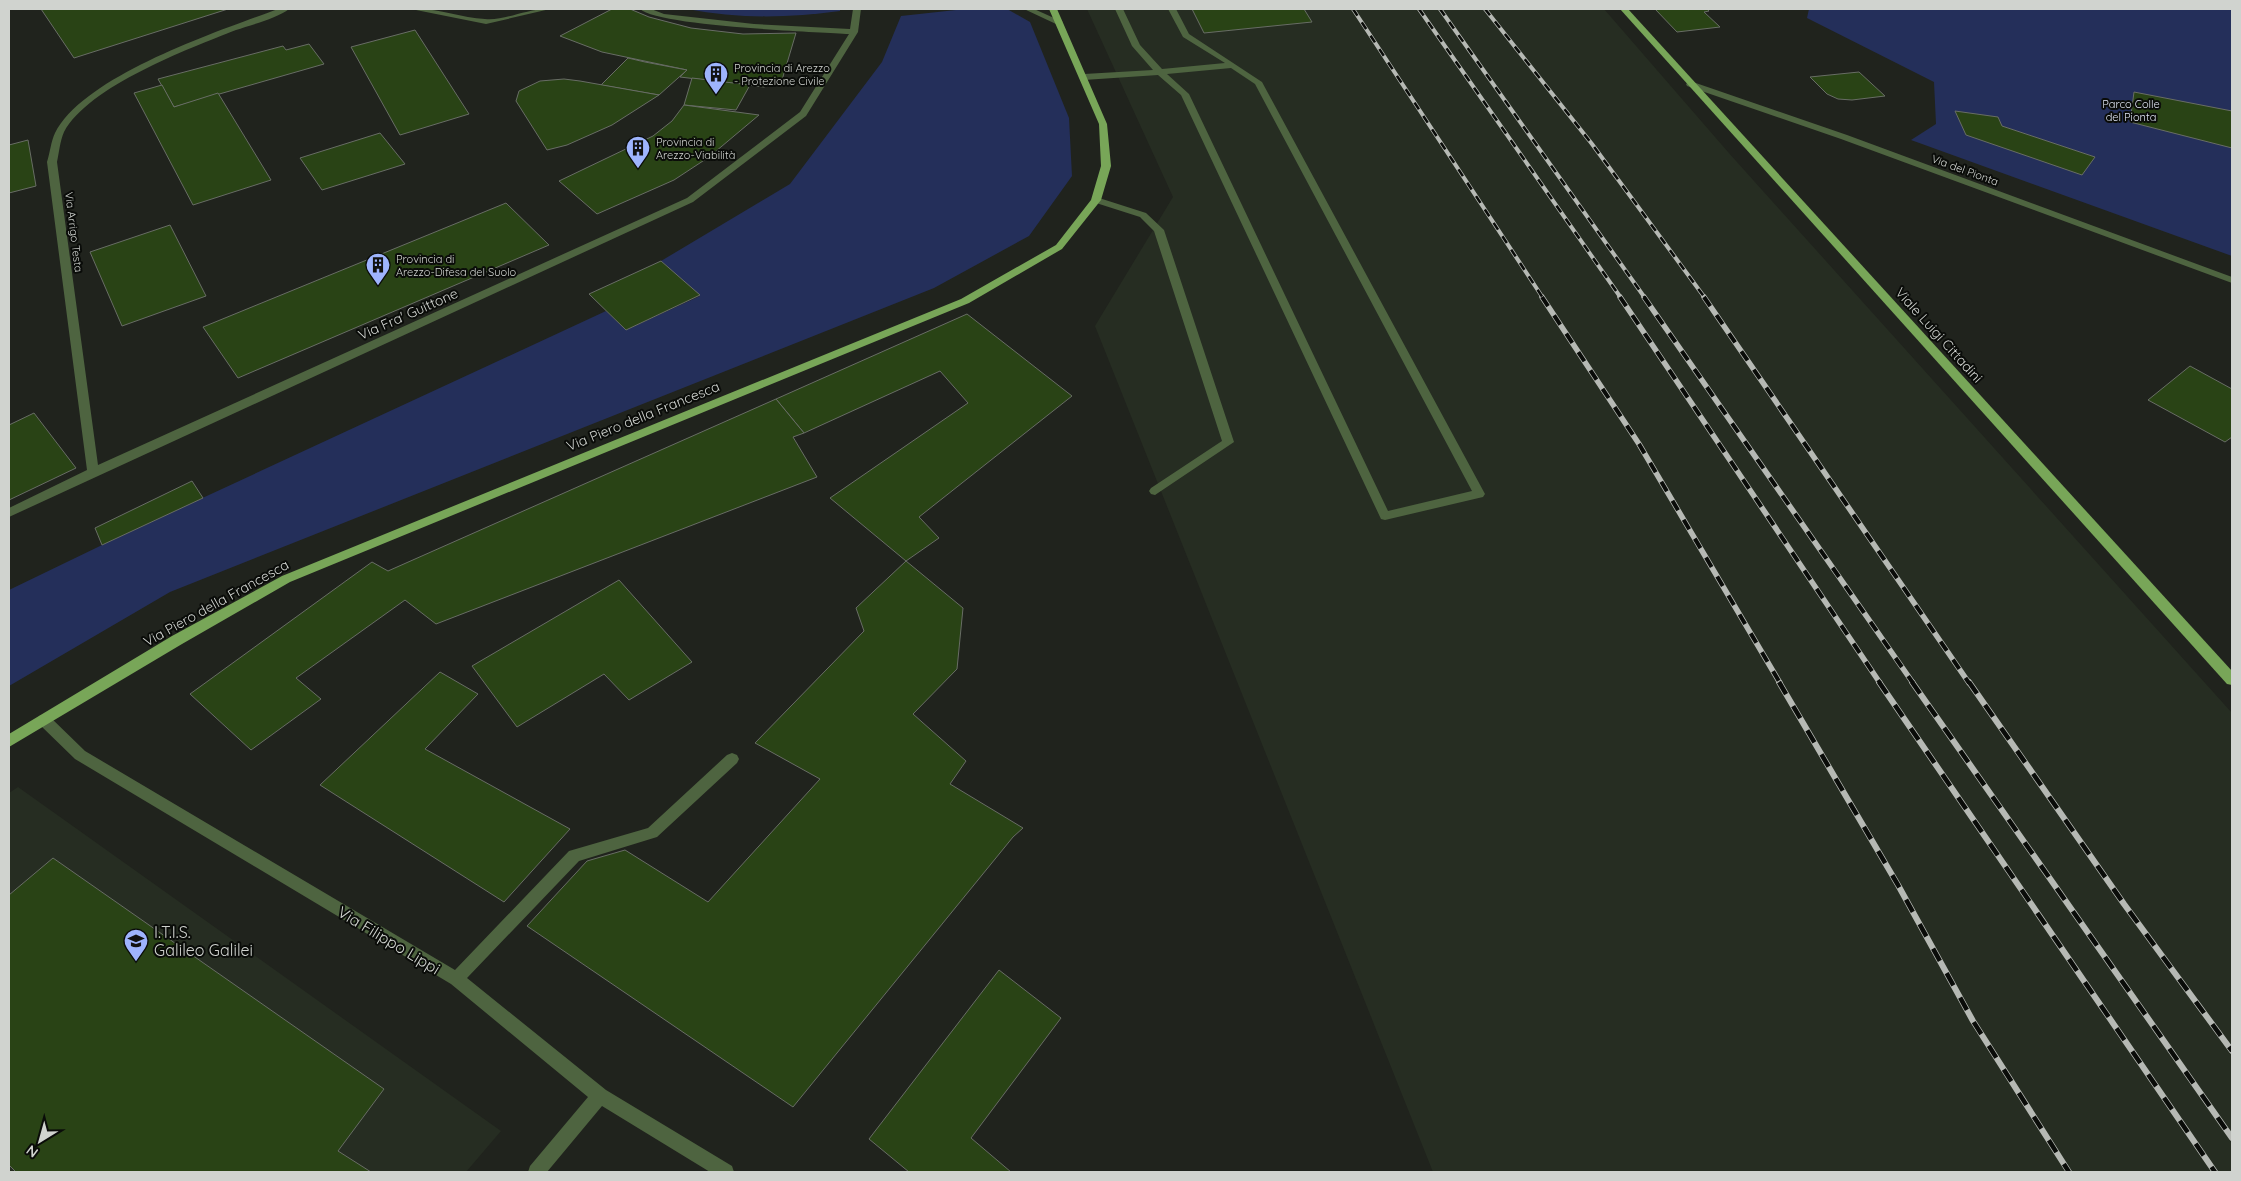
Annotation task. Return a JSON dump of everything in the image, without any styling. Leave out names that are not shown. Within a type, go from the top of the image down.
[{"type":"main road","name":"Via Piero della Francesca","points":[[9,742],[177,640],[286,579],[965,301],[1059,247],[1096,200],[1106,166],[1103,124],[1053,9]]},
{"type":"main road","name":"Viale Luigi Cittadini","points":[[1624,9],[2232,680]]},
{"type":"street","name":"Via Arrigo Testa","points":[[93,472],[52,162],[60,131],[80,108],[122,80],[170,54],[284,9]]},
{"type":"street","points":[[414,9],[486,22],[546,9]]},
{"type":"street","points":[[644,9],[662,16],[754,26],[854,32]]},
{"type":"street","name":"Via Fra' Guittone","points":[[9,513],[93,472],[690,200],[803,114],[854,32],[857,9]]},
{"type":"street","points":[[1028,9],[1059,22]]},
{"type":"street","points":[[1119,9],[1136,46],[1160,72],[1185,94],[1385,516],[1479,494],[1258,82],[1186,35],[1172,9]]},
{"type":"street","points":[[1084,77],[1233,65]]},
{"type":"street","name":"Via del Pionta","points":[[1690,84],[1844,137],[2232,280]]},
{"type":"street","points":[[1096,200],[1143,215],[1159,230],[1228,442],[1155,491]]},
{"type":"street","name":"Via Filippo Lippi","points":[[44,720],[80,755],[456,979],[600,1096],[726,1172]]},
{"type":"street","points":[[456,979],[574,856],[652,833],[732,759]]},
{"type":"street","points":[[536,1172],[600,1096]]},
{"type":"shaded area","points":[[1087,9],[1604,9],[1728,152],[2232,713],[2232,1172],[1433,1172],[1095,326],[1173,197]]},
{"type":"shaded area","name":"I.T.I.S. Galileo Galilei","points":[[18,787],[501,1131],[466,1172],[9,1172],[9,793]]},
{"type":"green space","points":[[687,9],[840,9],[840,11],[802,15],[744,16]]},
{"type":"green space","points":[[965,9],[1007,9],[1030,22],[1069,118],[1072,176],[1029,236],[934,288],[170,592],[9,686],[9,590],[129,532],[606,311],[626,330],[700,296],[661,261],[790,184],[882,62],[901,16]]},
{"type":"green space","name":"Parco Colle del Pionta","points":[[1809,9],[2232,9],[2232,256],[1911,140],[1936,124],[1934,82],[1807,18]]},
{"type":"building","points":[[41,9],[228,9],[74,58]]},
{"type":"building","points":[[612,9],[630,9],[649,17],[691,28],[743,34],[796,33],[782,80],[764,87],[680,77],[687,70],[602,52],[560,36]]},
{"type":"building","points":[[1192,9],[1304,9],[1312,22],[1204,33]]},
{"type":"building","points":[[1655,9],[1707,9],[1709,11],[1704,12],[1720,27],[1677,32]]},
{"type":"building","points":[[415,30],[469,114],[400,135],[351,47]]},
{"type":"building","points":[[309,44],[324,64],[174,107],[158,79],[283,46],[286,50]]},
{"type":"building","points":[[628,58],[687,70],[659,95],[601,85]]},
{"type":"building","points":[[1859,72],[1885,96],[1852,100],[1838,99],[1827,94],[1810,77]]},
{"type":"building","name":"Provincia di Arezzo - Protezione Civile","points":[[692,78],[750,85],[736,110],[684,105]]},
{"type":"building","points":[[564,79],[659,95],[612,125],[567,145],[547,150],[516,101],[519,91],[540,81]]},
{"type":"building","points":[[162,85],[174,107],[218,93],[271,180],[193,205],[134,93]]},
{"type":"building","points":[[2134,92],[2232,111],[2232,148],[2130,122]]},
{"type":"building","name":"Provincia di Arezzo-Viabilità","points":[[684,105],[759,115],[709,157],[674,180],[597,214],[559,181],[653,136],[672,121]]},
{"type":"building","points":[[1955,111],[1998,117],[2002,126],[2095,157],[2082,175],[1966,135]]},
{"type":"building","points":[[380,133],[405,164],[322,190],[300,158]]},
{"type":"building","points":[[28,140],[36,186],[9,193],[9,145]]},
{"type":"building","name":"Provincia di Arezzo-Difesa del Suolo","points":[[506,203],[549,245],[238,378],[203,327]]},
{"type":"building","points":[[170,225],[206,296],[122,326],[90,252]]},
{"type":"building","points":[[661,261],[700,295],[626,330],[589,294]]},
{"type":"building","points":[[967,314],[1072,396],[919,517],[939,538],[906,561],[830,498],[968,403],[940,371],[804,433],[776,399]]},
{"type":"building","points":[[2190,366],[2232,389],[2232,437],[2225,442],[2148,400]]},
{"type":"building","points":[[776,399],[804,433],[793,437],[817,477],[436,624],[405,600],[296,678],[321,699],[251,750],[190,694],[372,562],[388,571]]},
{"type":"building","points":[[34,413],[76,468],[9,500],[9,425]]},
{"type":"building","points":[[192,481],[203,498],[102,545],[95,528]]},
{"type":"building","points":[[906,561],[963,608],[957,669],[913,714],[966,761],[950,784],[1023,828],[1013,837],[793,1107],[527,926],[587,861],[625,850],[708,902],[820,779],[755,743],[864,631],[856,608]]},
{"type":"building","points":[[619,580],[692,662],[629,700],[604,674],[517,727],[472,666]]},
{"type":"building","points":[[440,672],[478,694],[425,749],[570,829],[504,902],[320,785]]},
{"type":"building","name":"I.T.I.S. Galileo Galilei","points":[[53,858],[384,1089],[338,1151],[371,1172],[16,1172],[9,1165],[9,895]]},
{"type":"building","points":[[999,970],[1061,1018],[971,1138],[1011,1172],[909,1172],[869,1139]]},
{"type":"railway","points":[[1353,9],[1543,298]]},
{"type":"railway","points":[[1419,9],[1621,298]]},
{"type":"railway","points":[[1440,9],[1645,298]]},
{"type":"railway","points":[[1485,9],[1592,144],[1705,298]]},
{"type":"railway","points":[[1542,297],[1639,444],[1780,683]]},
{"type":"railway","points":[[1620,297],[1880,683]]},
{"type":"railway","points":[[1644,297],[1913,683]]},
{"type":"railway","points":[[1704,297],[1969,683]]},
{"type":"railway","points":[[1779,682],[1898,885],[1973,1021],[2069,1172]]},
{"type":"railway","points":[[1879,682],[2215,1172]]},
{"type":"railway","points":[[1912,682],[2232,1138]]},
{"type":"railway","points":[[1969,682],[2124,904],[2232,1051]]},
{"type":"place","name":"Provincia di Arezzo - Protezione Civile","points":[[716,95]]},
{"type":"place","name":"Provincia di Arezzo-Viabilità","points":[[638,169]]},
{"type":"place","name":"Provincia di Arezzo-Difesa del Suolo","points":[[378,286]]},
{"type":"place","name":"I.T.I.S. Galileo Galilei","points":[[136,962]]}]
